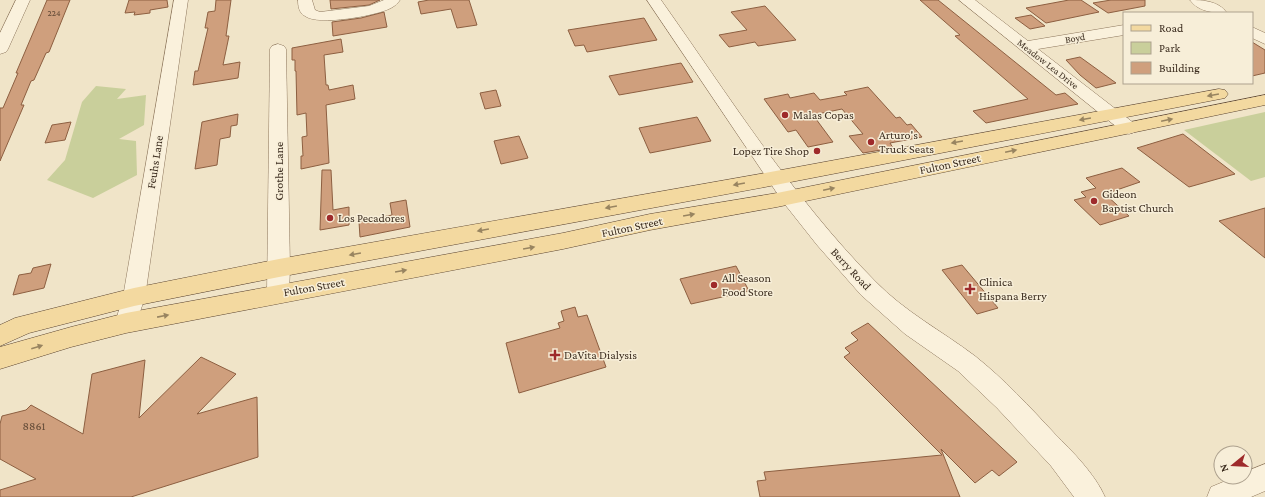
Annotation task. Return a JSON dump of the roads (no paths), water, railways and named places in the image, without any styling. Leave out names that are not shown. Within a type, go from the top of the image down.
[{"type":"main road","name":"Fulton Street","points":[[0,336],[24,325],[134,296],[1265,86]]},
{"type":"main road","name":"Fulton Street","points":[[0,358],[71,336],[126,323],[563,241],[650,222],[790,197],[1265,100]]},
{"type":"main road","points":[[558,217],[563,241]]},
{"type":"street","points":[[0,49],[23,0]]},
{"type":"street","name":"Feuhs Lane","points":[[126,323],[134,296],[181,0]]},
{"type":"street","name":"Berry Road","points":[[654,0],[790,197],[824,240],[869,289],[913,327],[967,364],[1006,400],[1060,457],[1091,497]]},
{"type":"street","name":"Meadow Lea Drive","points":[[966,0],[1129,128]]},
{"type":"street","points":[[1197,0],[1218,12]]},
{"type":"street","points":[[307,6],[318,17],[378,9],[392,2]]},
{"type":"street","name":"Boyd","points":[[1026,46],[1123,30]]},
{"type":"street","points":[[1253,33],[1265,39]]},
{"type":"street","name":"Grothe Lane","points":[[278,49],[278,294]]},
{"type":"street","points":[[1221,497],[1265,477]]},
{"type":"place","name":"Malas Copas","points":[[785,115]]},
{"type":"place","name":"Arturo's Truck Seats","points":[[871,142]]},
{"type":"place","name":"Lopez Tire Shop","points":[[817,151]]},
{"type":"place","name":"Gideon Baptist Church","points":[[1094,201]]},
{"type":"place","name":"Los Pecadores","points":[[330,218]]},
{"type":"place","name":"All Season Food Store","points":[[714,285]]},
{"type":"place","name":"Clinica Hispana Berry","points":[[970,289]]},
{"type":"place","name":"DaVita Dialysis","points":[[555,355]]}]
